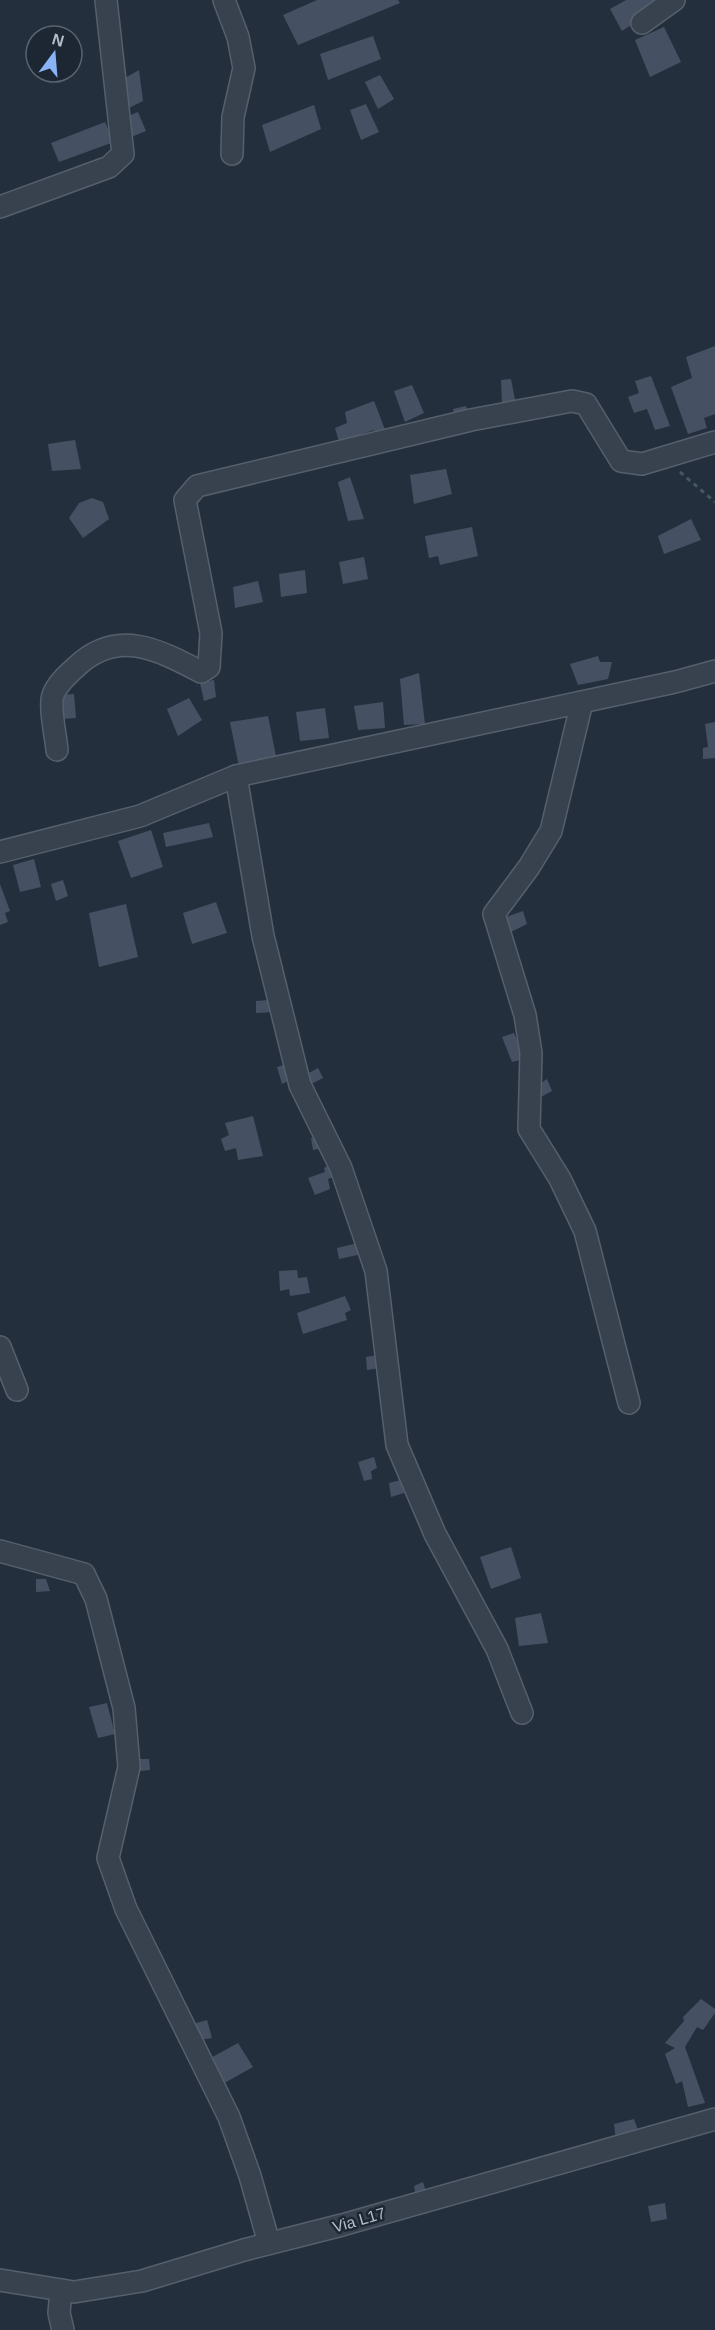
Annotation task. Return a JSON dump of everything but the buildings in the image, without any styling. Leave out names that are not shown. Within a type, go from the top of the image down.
[{"type":"street","points":[[0,207],[109,167],[123,154],[106,0]]},
{"type":"street","points":[[224,0],[238,37],[244,68],[233,117],[232,154]]},
{"type":"street","points":[[642,23],[674,0]]},
{"type":"street","points":[[57,750],[52,697],[61,681],[91,652],[112,645],[158,650],[201,672],[209,668],[211,633],[185,500],[197,486],[471,420],[572,400],[586,404],[621,461],[642,464],[715,442]]},
{"type":"street","points":[[0,852],[140,816],[236,776],[582,702],[715,671]]},
{"type":"street","points":[[582,702],[551,831],[529,867],[494,914],[525,1016],[531,1053],[529,1129],[560,1179],[585,1231],[628,1403]]},
{"type":"street","points":[[236,776],[263,936],[297,1075],[341,1168],[376,1271],[397,1445],[435,1534],[497,1649],[522,1713]]},
{"type":"street","points":[[0,1347],[17,1390]]},
{"type":"street","points":[[0,1551],[84,1574],[96,1599],[124,1708],[129,1767],[108,1858],[126,1909],[229,2117],[250,2176],[268,2243]]},
{"type":"street","name":"Via L17","points":[[0,2280],[74,2292],[141,2281],[268,2243],[342,2225],[715,2119]]},
{"type":"street","points":[[61,2290],[59,2313],[63,2330]]},
{"type":"path","points":[[669,457],[676,468],[715,502]]}]
